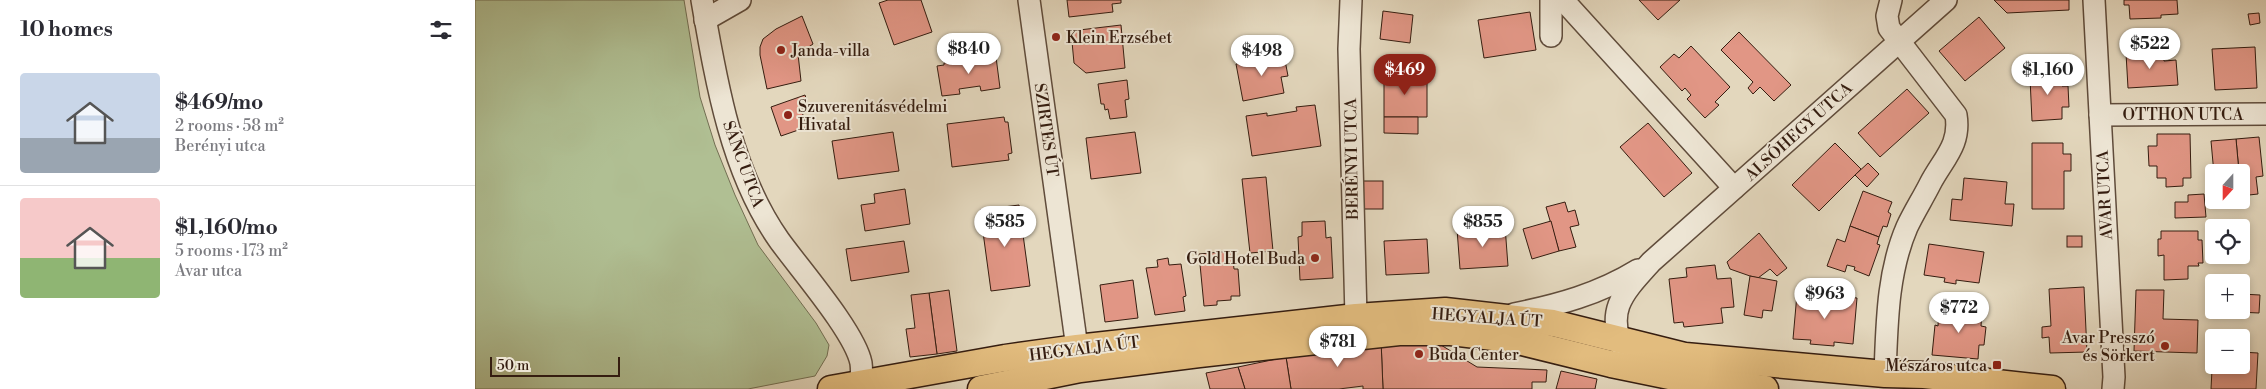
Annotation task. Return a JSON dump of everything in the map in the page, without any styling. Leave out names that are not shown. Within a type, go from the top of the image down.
[{"type":"main road","name":"HEGYALJA ÚT","points":[[831,389],[859,386],[1005,358],[1077,348],[1356,317],[1445,311],[1553,323],[1685,356],[1907,379],[2001,382],[2052,389]]},
{"type":"main road","name":"HEGYALJA ÚT","points":[[981,389],[1080,369],[1399,332],[1451,332],[1510,339],[1634,368],[1684,384],[1765,389]]},
{"type":"street","points":[[704,10],[740,0]]},
{"type":"street","name":"SZIRTES ÚT","points":[[1029,0],[1077,348]]},
{"type":"street","name":"BERÉNYI UTCA","points":[[1351,0],[1349,49],[1356,317]]},
{"type":"street","points":[[1551,0],[1551,36]]},
{"type":"street","points":[[1563,0],[1734,188]]},
{"type":"street","points":[[1891,0],[1887,16],[1889,28],[1955,115],[1958,129],[1954,144],[1934,176],[1907,228],[1900,250],[1889,303],[1907,379]]},
{"type":"street","name":"ALSÓHEGY UTCA","points":[[1634,368],[1615,327],[1616,314],[1626,290],[1651,262],[1946,0]]},
{"type":"street","name":"AVAR UTCA","points":[[2094,0],[2114,378],[2113,389]]},
{"type":"street","name":"SÁNC UTCA","points":[[704,10],[721,100],[750,191],[778,239],[846,330],[861,364],[859,386]]},
{"type":"street","name":"OTTHON UTCA","points":[[2100,115],[2266,114]]},
{"type":"street","name":"ALSÓHEGY UTCA","points":[[1503,316],[1579,298],[1612,284],[1651,262]]},
{"type":"green space","points":[[475,0],[684,0],[700,97],[715,145],[735,195],[758,245],[816,323],[829,345],[827,356],[815,376],[748,389],[475,389]]},
{"type":"building","points":[[888,0],[921,0],[932,32],[894,45],[879,3]]},
{"type":"building","points":[[1067,0],[1121,0],[1121,3],[1112,4],[1113,12],[1069,17]]},
{"type":"building","points":[[1639,0],[1680,0],[1658,20]]},
{"type":"building","points":[[1994,0],[2069,0],[2069,10],[2007,13]]},
{"type":"building","points":[[2124,0],[2177,0],[2178,14],[2161,15],[2161,18],[2130,19],[2129,5],[2124,5]]},
{"type":"building","points":[[1383,11],[1413,15],[1410,43],[1380,39]]},
{"type":"building","points":[[1530,12],[1536,50],[1484,58],[1478,20]]},
{"type":"building","points":[[2259,13],[2260,23],[2250,25],[2248,14]]},
{"type":"building","name":"Janda-villa","points":[[802,16],[813,44],[798,54],[801,81],[767,89],[760,55],[763,39],[776,29]]},
{"type":"building","points":[[1979,17],[2005,48],[1965,81],[1939,51]]},
{"type":"building","points":[[1121,25],[1125,68],[1086,73],[1074,63],[1071,31]]},
{"type":"building","points":[[1739,32],[1791,85],[1774,101],[1760,87],[1753,94],[1748,88],[1753,82],[1721,50]]},
{"type":"building","points":[[1691,46],[1730,87],[1715,102],[1719,105],[1705,118],[1687,99],[1691,95],[1685,88],[1682,91],[1660,67],[1674,54],[1679,58]]},
{"type":"building","points":[[2255,47],[2257,88],[2215,90],[2212,49]]},
{"type":"building","points":[[2163,50],[2164,61],[2176,60],[2178,85],[2128,88],[2126,53]]},
{"type":"building","points":[[1284,55],[1288,76],[1281,77],[1284,93],[1243,101],[1236,64]]},
{"type":"building","points":[[988,56],[988,58],[996,57],[1000,88],[981,91],[980,86],[959,89],[960,94],[942,96],[937,66],[944,65],[944,63]]},
{"type":"building","points":[[2057,68],[2057,77],[2062,77],[2062,86],[2068,86],[2069,107],[2062,107],[2062,119],[2032,121],[2030,78],[2038,78],[2038,69]]},
{"type":"building","points":[[1384,75],[1427,76],[1427,117],[1384,117]]},
{"type":"building","points":[[1127,80],[1129,99],[1125,100],[1127,117],[1110,119],[1108,109],[1105,110],[1104,104],[1101,104],[1098,84]]},
{"type":"building","points":[[1907,89],[1929,113],[1880,157],[1858,133]]},
{"type":"building","points":[[805,95],[809,107],[801,109],[807,127],[781,136],[771,107]]},
{"type":"building","points":[[1315,105],[1321,146],[1252,156],[1246,116],[1267,113],[1267,116],[1297,111],[1296,107]]},
{"type":"building","points":[[1004,117],[1005,122],[1008,122],[1012,153],[1008,154],[1009,160],[952,167],[947,124]]},
{"type":"building","points":[[1384,117],[1418,117],[1418,134],[1384,133]]},
{"type":"building","points":[[1648,123],[1692,173],[1664,197],[1620,147]]},
{"type":"building","points":[[893,132],[899,171],[838,179],[832,141]]},
{"type":"building","points":[[1135,132],[1141,173],[1091,179],[1086,138]]},
{"type":"building","points":[[2157,134],[2190,134],[2191,178],[2183,178],[2183,186],[2166,187],[2166,178],[2157,178],[2157,166],[2149,166],[2148,146],[2157,146]]},
{"type":"building","points":[[2259,137],[2263,176],[2256,177],[2258,194],[2250,195],[2250,164],[2238,164],[2236,139]]},
{"type":"building","points":[[2236,139],[2238,164],[2213,164],[2211,141]]},
{"type":"building","points":[[1835,143],[1861,169],[1819,211],[1792,185]]},
{"type":"building","points":[[2032,143],[2063,143],[2063,154],[2071,154],[2071,171],[2064,171],[2064,209],[2032,209]]},
{"type":"building","points":[[1868,163],[1879,174],[1867,187],[1855,175]]},
{"type":"building","points":[[1266,177],[1273,251],[1250,253],[1242,179]]},
{"type":"building","points":[[1964,178],[2007,182],[2005,204],[2014,204],[2012,226],[1950,220],[1952,199],[1962,200]]},
{"type":"building","points":[[1362,181],[1383,181],[1383,209],[1362,209]]},
{"type":"building","points":[[905,189],[910,224],[865,231],[861,205],[875,203],[874,194]]},
{"type":"building","points":[[1863,191],[1892,202],[1888,212],[1891,214],[1887,227],[1883,226],[1879,237],[1850,226]]},
{"type":"building","points":[[2204,194],[2206,217],[2175,218],[2175,202],[2188,202],[2188,195]]},
{"type":"building","points":[[1565,202],[1568,212],[1575,210],[1579,225],[1570,227],[1576,247],[1559,251],[1546,207]]},
{"type":"building","points":[[1019,205],[1030,286],[991,291],[980,210]]},
{"type":"building","name":"Gold Hotel Buda","points":[[1325,221],[1326,238],[1331,237],[1333,278],[1300,280],[1298,237],[1302,236],[1302,222]]},
{"type":"building","points":[[1551,221],[1559,251],[1532,259],[1523,229]]},
{"type":"building","points":[[1505,226],[1508,266],[1460,269],[1457,229]]},
{"type":"building","points":[[1850,226],[1879,237],[1877,244],[1880,245],[1869,276],[1854,270],[1855,267],[1847,265],[1845,272],[1827,266],[1837,239],[1845,242]]},
{"type":"building","points":[[2161,231],[2198,231],[2198,240],[2202,240],[2203,263],[2198,263],[2199,266],[2188,266],[2188,279],[2164,280],[2164,255],[2158,256],[2158,239],[2161,239]]},
{"type":"building","points":[[1759,233],[1787,268],[1777,276],[1770,269],[1758,278],[1750,276],[1730,269],[1727,262]]},
{"type":"building","points":[[2067,236],[2082,236],[2082,247],[2067,247]]},
{"type":"building","points":[[1427,239],[1429,273],[1386,275],[1384,241]]},
{"type":"building","points":[[904,241],[909,272],[851,281],[846,249]]},
{"type":"building","points":[[1929,244],[1984,252],[1979,283],[1956,280],[1956,284],[1944,282],[1945,278],[1924,275]]},
{"type":"building","points":[[1232,251],[1234,269],[1238,269],[1240,296],[1231,296],[1231,300],[1217,301],[1217,305],[1204,306],[1199,254]]},
{"type":"building","points":[[1168,258],[1169,265],[1181,264],[1186,296],[1183,297],[1185,311],[1155,315],[1146,268],[1158,267],[1157,260]]},
{"type":"building","points":[[1715,265],[1717,279],[1731,278],[1734,307],[1721,308],[1723,323],[1684,327],[1683,322],[1674,323],[1669,279],[1687,277],[1686,268]]},
{"type":"building","points":[[1750,276],[1777,281],[1772,311],[1763,310],[1762,318],[1744,315]]},
{"type":"building","points":[[1133,280],[1138,318],[1105,322],[1100,285]]},
{"type":"building","points":[[2084,287],[2087,352],[2050,353],[2049,337],[2042,338],[2042,327],[2051,326],[2049,289]]},
{"type":"building","points":[[949,290],[957,351],[937,354],[929,293]]},
{"type":"building","points":[[2136,290],[2164,290],[2163,319],[2198,320],[2197,353],[2134,351]]},
{"type":"building","points":[[929,293],[937,354],[910,357],[906,329],[915,328],[911,295]]},
{"type":"building","points":[[1797,294],[1822,296],[1821,304],[1834,305],[1835,296],[1857,298],[1853,344],[1834,342],[1834,346],[1810,344],[1811,340],[1793,339]]},
{"type":"building","points":[[2250,294],[2260,295],[2259,313],[2250,313]]},
{"type":"building","points":[[1939,308],[1982,312],[1981,326],[1986,327],[1984,345],[1979,345],[1978,359],[1932,355],[1935,325],[1938,326]]},
{"type":"building","name":"Buda Center","points":[[1381,340],[1436,342],[1477,367],[1547,370],[1546,382],[1532,382],[1532,389],[1383,389]]},
{"type":"building","points":[[1381,340],[1383,389],[1363,389],[1363,386],[1339,389],[1291,389],[1286,357]]},
{"type":"building","points":[[2250,353],[2258,353],[2256,389],[2211,389],[2212,374],[2250,374]]},
{"type":"building","points":[[1286,357],[1291,389],[1245,389],[1238,367]]},
{"type":"building","points":[[1238,367],[1245,389],[1210,389],[1206,373]]},
{"type":"building","points":[[1561,371],[1597,379],[1595,389],[1556,389]]},
{"type":"place","name":"Klein Erzsébet","points":[[1056,37]]},
{"type":"place","name":"Janda-villa","points":[[781,50]]},
{"type":"place","name":"Szuverenitásvédelmi Hivatal","points":[[788,115]]},
{"type":"place","name":"Gold Hotel Buda","points":[[1315,258]]},
{"type":"place","name":"Avar Presszó és Sörkert","points":[[2165,346]]},
{"type":"place","name":"Buda Center","points":[[1419,354]]},
{"type":"place","name":"Mészáros utca","points":[[1997,365]]}]
